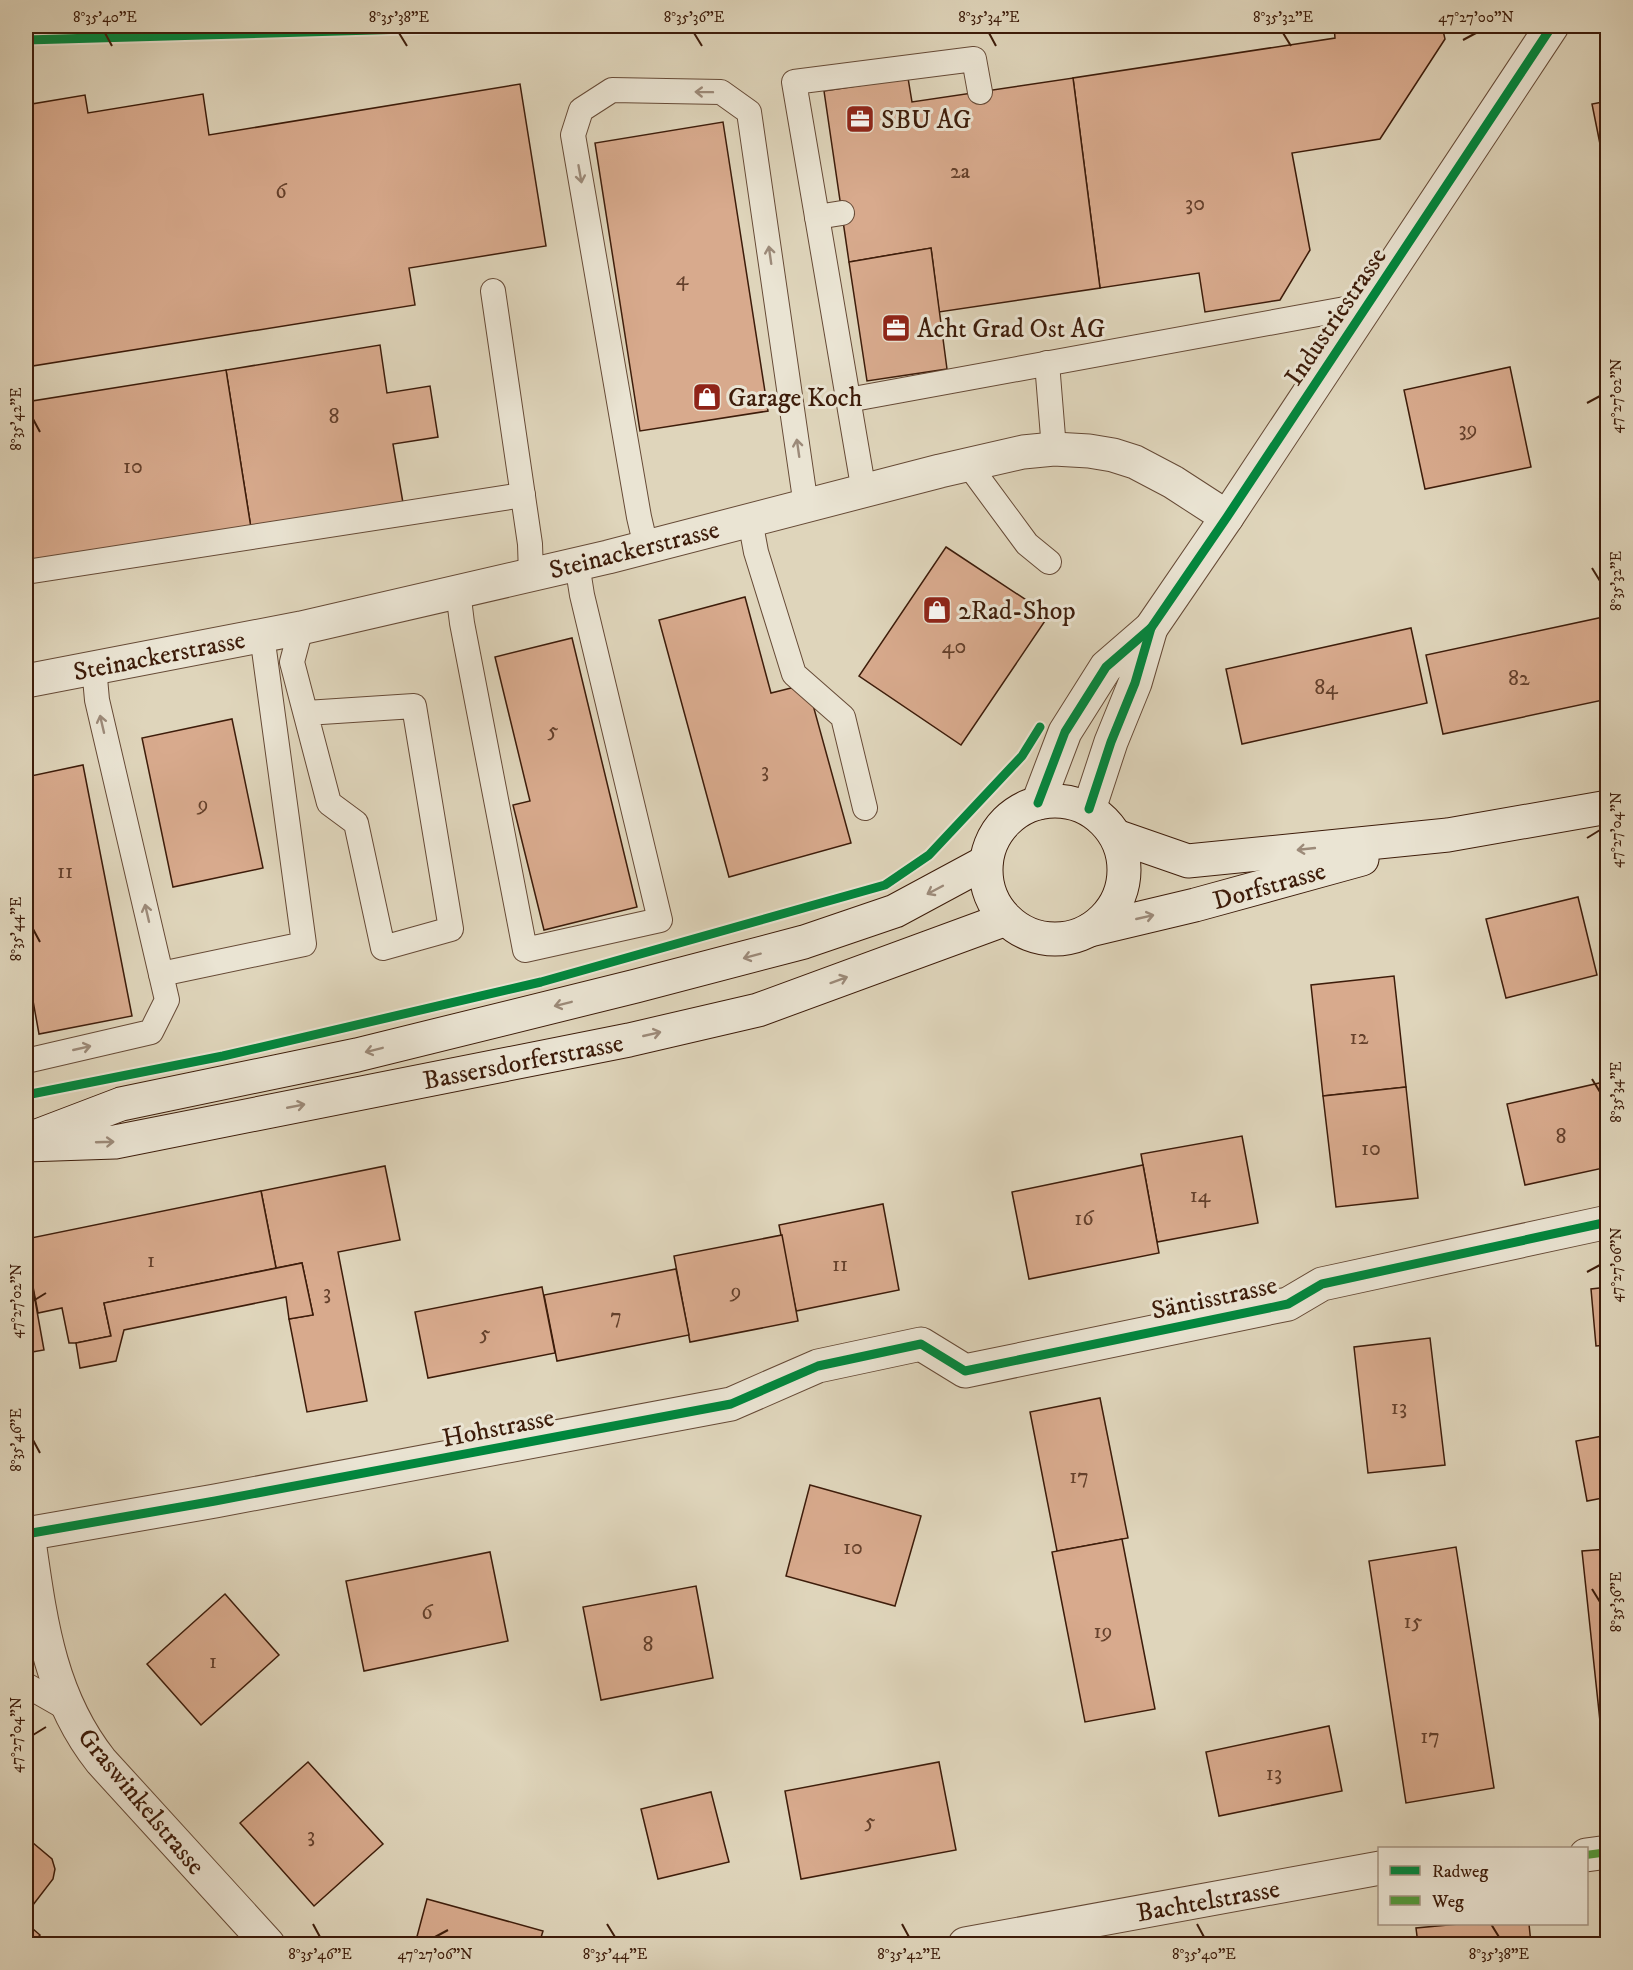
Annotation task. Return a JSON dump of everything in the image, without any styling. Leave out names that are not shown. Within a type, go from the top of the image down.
[{"type":"street","name":"Industriestrasse","points":[[1038,803],[1065,732],[1106,667],[1150,628],[1227,517],[1552,26]]},
{"type":"street","name":"Steinackerstrasse","points":[[26,681],[301,628],[577,564],[1023,452],[1054,449],[1089,451],[1135,462],[1173,482],[1227,517]]},
{"type":"street","name":"Industriestrasse","points":[[1089,809],[1111,742],[1135,683],[1150,628]]},
{"type":"street","points":[[1073,802],[1089,809],[1104,821],[1116,836],[1123,854],[1125,873],[1122,891],[1114,906],[1089,931],[1072,937],[1045,938],[1020,930],[1006,919],[994,902],[987,883],[986,862],[992,842],[1003,824],[1019,811],[1038,803],[1073,802]]},
{"type":"street","name":"Dorfstrasse","points":[[1116,836],[1188,861],[1448,835],[1608,807]]},
{"type":"street","name":"Dorfstrasse","points":[[1089,931],[1195,905],[1448,835]]},
{"type":"street","name":"Bassersdorferstrasse","points":[[26,1140],[121,1104],[357,1055],[804,942],[895,911],[986,862]]},
{"type":"street","name":"Bassersdorferstrasse","points":[[26,1145],[115,1142],[650,1035],[758,1010],[1006,919]]},
{"type":"street","name":"Säntisstrasse","points":[[966,1371],[1288,1304],[1322,1284],[1608,1222]]},
{"type":"street","name":"Hohstrasse","points":[[27,1534],[215,1502],[731,1404],[818,1366],[921,1344],[966,1371]]},
{"type":"street","name":"Graswinkelstrasse","points":[[27,1534],[42,1629],[51,1662],[68,1709],[86,1742],[268,1944]]},
{"type":"street","points":[[1588,1855],[1608,1852]]},
{"type":"street","name":"Bachtelstrasse","points":[[965,1944],[1378,1868]]},
{"type":"lane","points":[[864,492],[794,82],[974,58],[980,92]]},
{"type":"lane","points":[[646,547],[573,135],[581,110],[612,90],[721,92],[748,112],[806,506]]},
{"type":"lane","points":[[817,217],[842,213]]},
{"type":"lane","points":[[493,291],[530,544],[531,574]]},
{"type":"lane","points":[[848,400],[1368,305]]},
{"type":"lane","points":[[1047,363],[1054,449]]},
{"type":"lane","points":[[968,464],[1027,544],[1049,562]]},
{"type":"lane","points":[[26,572],[523,495]]},
{"type":"lane","points":[[750,520],[756,552],[794,674],[843,717],[865,808]]},
{"type":"lane","points":[[458,591],[462,623],[525,950],[660,920],[582,595],[577,564]]},
{"type":"lane","points":[[301,628],[292,662],[329,803],[356,823],[383,948],[451,929],[414,706],[306,713]]},
{"type":"lane","points":[[161,974],[304,944],[262,636]]},
{"type":"lane","points":[[26,1061],[151,1032],[167,1000],[97,700],[94,668]]},
{"type":"lane","points":[[26,1685],[68,1709]]},
{"type":"building","points":[[1334,26],[1442,26],[1445,39],[1380,139],[1292,153],[1310,250],[1280,300],[1205,312],[1199,273],[1100,288],[1073,78],[1335,38]]},
{"type":"building","points":[[908,78],[912,102],[1073,78],[1100,288],[939,312],[931,248],[849,262],[824,91]]},
{"type":"building","points":[[520,84],[546,246],[409,268],[415,305],[26,367],[26,105],[85,95],[88,113],[203,94],[209,135]]},
{"type":"building","points":[[1608,101],[1608,184],[1592,104]]},
{"type":"building","points":[[723,122],[768,411],[640,431],[595,143]]},
{"type":"building","points":[[931,248],[947,369],[867,381],[849,262]]},
{"type":"building","points":[[380,345],[387,393],[430,386],[438,437],[393,444],[403,503],[251,528],[226,370]]},
{"type":"building","points":[[1510,367],[1531,467],[1425,489],[1404,390]]},
{"type":"building","points":[[226,370],[251,528],[26,564],[26,402]]},
{"type":"building","points":[[946,547],[1049,615],[961,745],[859,676]]},
{"type":"building","points":[[745,597],[771,693],[791,688],[810,694],[851,843],[729,877],[659,620]]},
{"type":"building","points":[[1608,616],[1608,699],[1443,734],[1426,655]]},
{"type":"building","points":[[1411,628],[1427,703],[1242,744],[1226,669]]},
{"type":"building","points":[[572,638],[637,907],[544,930],[513,805],[530,801],[495,657]]},
{"type":"building","points":[[232,719],[263,868],[173,887],[142,738]]},
{"type":"building","points":[[83,765],[132,1016],[39,1034],[26,962],[26,777]]},
{"type":"building","points":[[1578,897],[1597,975],[1506,998],[1486,919]]},
{"type":"building","points":[[1394,976],[1406,1087],[1323,1096],[1311,985]]},
{"type":"building","points":[[1608,1081],[1608,1167],[1525,1185],[1507,1104]]},
{"type":"building","points":[[1406,1087],[1418,1198],[1336,1207],[1323,1096]]},
{"type":"building","points":[[1242,1136],[1258,1223],[1157,1242],[1141,1154]]},
{"type":"building","points":[[1143,1165],[1159,1253],[1029,1279],[1012,1192]]},
{"type":"building","points":[[385,1166],[400,1240],[338,1252],[367,1401],[307,1412],[289,1319],[313,1315],[302,1263],[276,1268],[261,1191]]},
{"type":"building","points":[[261,1191],[276,1268],[104,1303],[111,1336],[76,1343],[69,1343],[62,1308],[38,1313],[26,1239]]},
{"type":"building","points":[[883,1204],[899,1290],[796,1311],[779,1225]]},
{"type":"building","points":[[782,1235],[798,1321],[690,1342],[674,1256]]},
{"type":"building","points":[[26,1250],[44,1350],[26,1353]]},
{"type":"building","points":[[302,1263],[313,1315],[289,1319],[286,1297],[124,1330],[116,1361],[80,1368],[76,1343],[111,1336],[104,1303]]},
{"type":"building","points":[[676,1269],[689,1335],[557,1361],[544,1295]]},
{"type":"building","points":[[542,1287],[555,1353],[428,1378],[415,1312]]},
{"type":"building","points":[[1608,1287],[1608,1345],[1596,1346],[1591,1289]]},
{"type":"building","points":[[1430,1338],[1445,1465],[1368,1473],[1354,1347]]},
{"type":"building","points":[[1100,1398],[1128,1538],[1057,1551],[1030,1412]]},
{"type":"building","points":[[1608,1435],[1608,1497],[1587,1501],[1576,1441]]},
{"type":"building","points":[[810,1485],[921,1516],[895,1606],[786,1576]]},
{"type":"building","points":[[1122,1539],[1155,1709],[1085,1722],[1052,1552]]},
{"type":"building","points":[[1456,1547],[1494,1788],[1406,1803],[1369,1561]]},
{"type":"building","points":[[1608,1549],[1608,1797],[1582,1551]]},
{"type":"building","points":[[490,1552],[508,1641],[364,1671],[346,1581]]},
{"type":"building","points":[[696,1586],[713,1678],[601,1700],[583,1607]]},
{"type":"building","points":[[225,1594],[279,1655],[201,1725],[147,1664]]},
{"type":"building","points":[[1329,1726],[1342,1791],[1219,1816],[1206,1752]]},
{"type":"building","points":[[308,1762],[383,1844],[314,1906],[240,1823]]},
{"type":"building","points":[[939,1762],[956,1850],[801,1879],[785,1791]]},
{"type":"building","points":[[711,1792],[729,1862],[658,1879],[641,1809]]},
{"type":"building","points":[[26,1837],[52,1859],[55,1869],[53,1879],[26,1914]]},
{"type":"building","points":[[427,1899],[543,1931],[539,1944],[415,1944]]},
{"type":"building","points":[[26,1923],[40,1935],[32,1944],[26,1944]]},
{"type":"building","points":[[1448,1925],[1529,1925],[1531,1944],[1418,1944],[1416,1928]]},
{"type":"building","points":[[148,1940],[157,1941],[161,1944],[140,1944]]},
{"type":"building","points":[[1372,1941],[1372,1944],[1353,1944]]},
{"type":"marked path","points":[[1588,1855],[1608,1852]]},
{"type":"cycle path","points":[[26,40],[512,26]]},
{"type":"cycle path","points":[[1038,803],[1065,732],[1106,667],[1151,628],[1552,26]]},
{"type":"cycle path","points":[[1089,809],[1111,742],[1135,683],[1151,628]]},
{"type":"cycle path","points":[[26,1095],[223,1056],[541,982],[885,885],[929,855],[1022,756],[1040,727]]},
{"type":"cycle path","points":[[26,1534],[215,1501],[731,1404],[818,1366],[921,1344],[965,1371],[1288,1304],[1322,1284],[1608,1222]]},
{"type":"place","name":"SBU AG","points":[[860,119]]},
{"type":"place","name":"Acht Grad Ost AG","points":[[896,328]]},
{"type":"place","name":"Garage Koch","points":[[707,397]]},
{"type":"place","name":"2Rad-Shop","points":[[937,610]]}]
